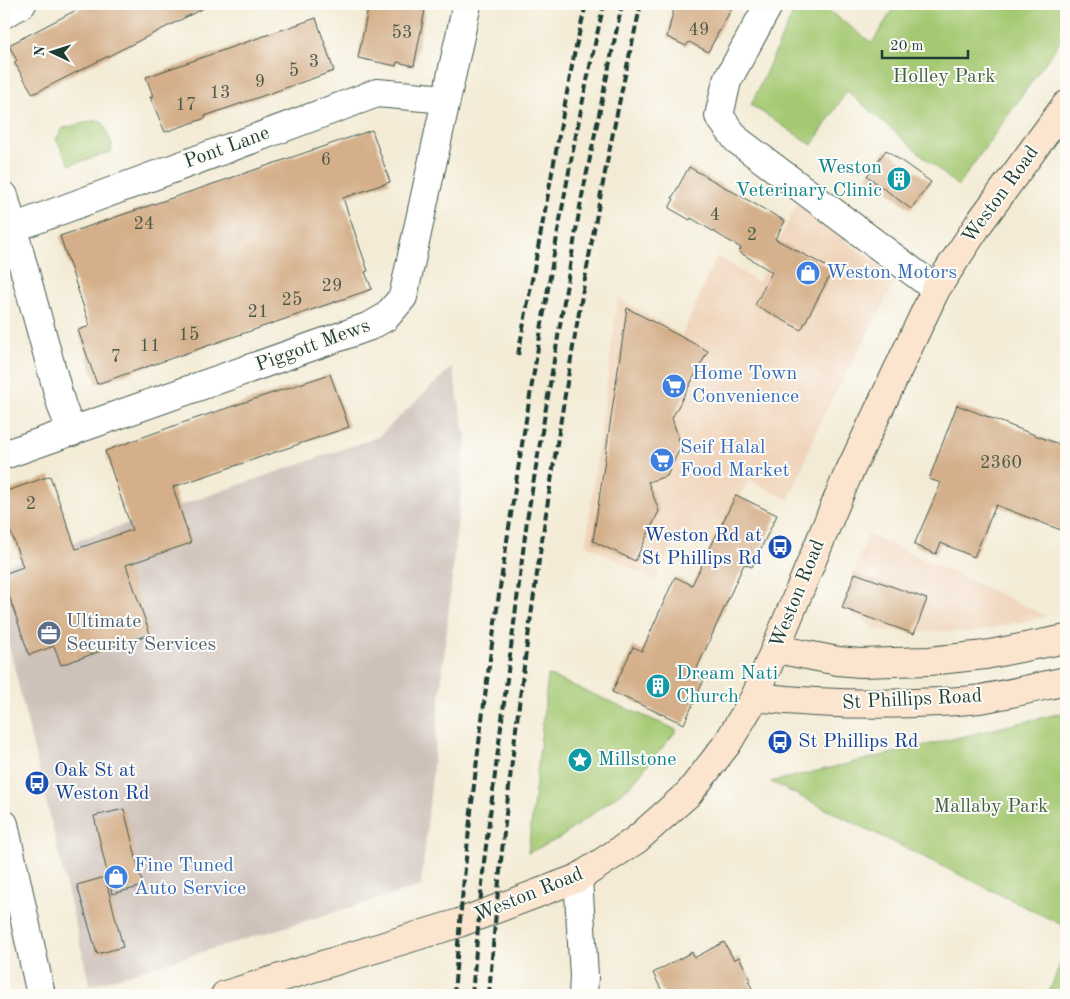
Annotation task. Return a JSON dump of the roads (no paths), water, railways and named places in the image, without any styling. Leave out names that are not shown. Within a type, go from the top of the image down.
[{"type":"main road","name":"Weston Road","points":[[225,995],[459,923],[578,878],[636,840],[689,793],[727,744],[755,697],[846,479],[936,289],[980,222],[1066,106]]},
{"type":"main road","name":"St Phillips Road","points":[[776,649],[838,661],[860,663],[929,661],[985,655],[1066,639]]},
{"type":"main road","name":"St Phillips Road","points":[[755,697],[808,703],[838,704],[877,705],[940,702],[997,696],[1066,681]]},
{"type":"street","points":[[4,14],[22,4]]},
{"type":"street","name":"Piggott Mews","points":[[4,455],[370,326],[386,317],[403,297],[467,4]]},
{"type":"street","points":[[769,4],[727,81],[719,116],[737,140],[936,289]]},
{"type":"street","name":"Pont Lane","points":[[13,228],[377,93],[446,99]]},
{"type":"street","points":[[4,196],[62,407],[72,432]]},
{"type":"street","points":[[4,824],[41,995]]},
{"type":"street","points":[[578,878],[584,976],[583,995]]},
{"type":"railway","points":[[518,355],[574,55],[586,4]]},
{"type":"railway","points":[[454,995],[475,779],[504,563],[543,316],[582,107],[604,4]]},
{"type":"railway","points":[[472,995],[484,862],[527,520],[581,201],[622,4]]},
{"type":"railway","points":[[489,995],[501,858],[545,518],[595,226],[641,4]]},
{"type":"place","name":"Weston Veterinary Clinic","points":[[899,179]]},
{"type":"place","name":"Weston Motors","points":[[808,273]]},
{"type":"place","name":"Home Town Convenience","points":[[674,386]]},
{"type":"place","name":"Seif Halal Food Market","points":[[662,460]]},
{"type":"place","name":"Weston Rd at St Phillips Rd","points":[[780,547]]},
{"type":"place","name":"Ultimate Security Services","points":[[49,633]]},
{"type":"place","name":"Dream Nati Church","points":[[658,686]]},
{"type":"place","name":"St Phillips Rd","points":[[780,742]]},
{"type":"place","name":"Millstone","points":[[580,760]]},
{"type":"place","name":"Oak St at Weston Rd","points":[[37,783]]},
{"type":"place","name":"Fine Tuned Auto Service","points":[[116,877]]},
{"type":"park label","name":"Holley Park","points":[[944,77]]},
{"type":"park label","name":"Mallaby Park","points":[[991,807]]}]
